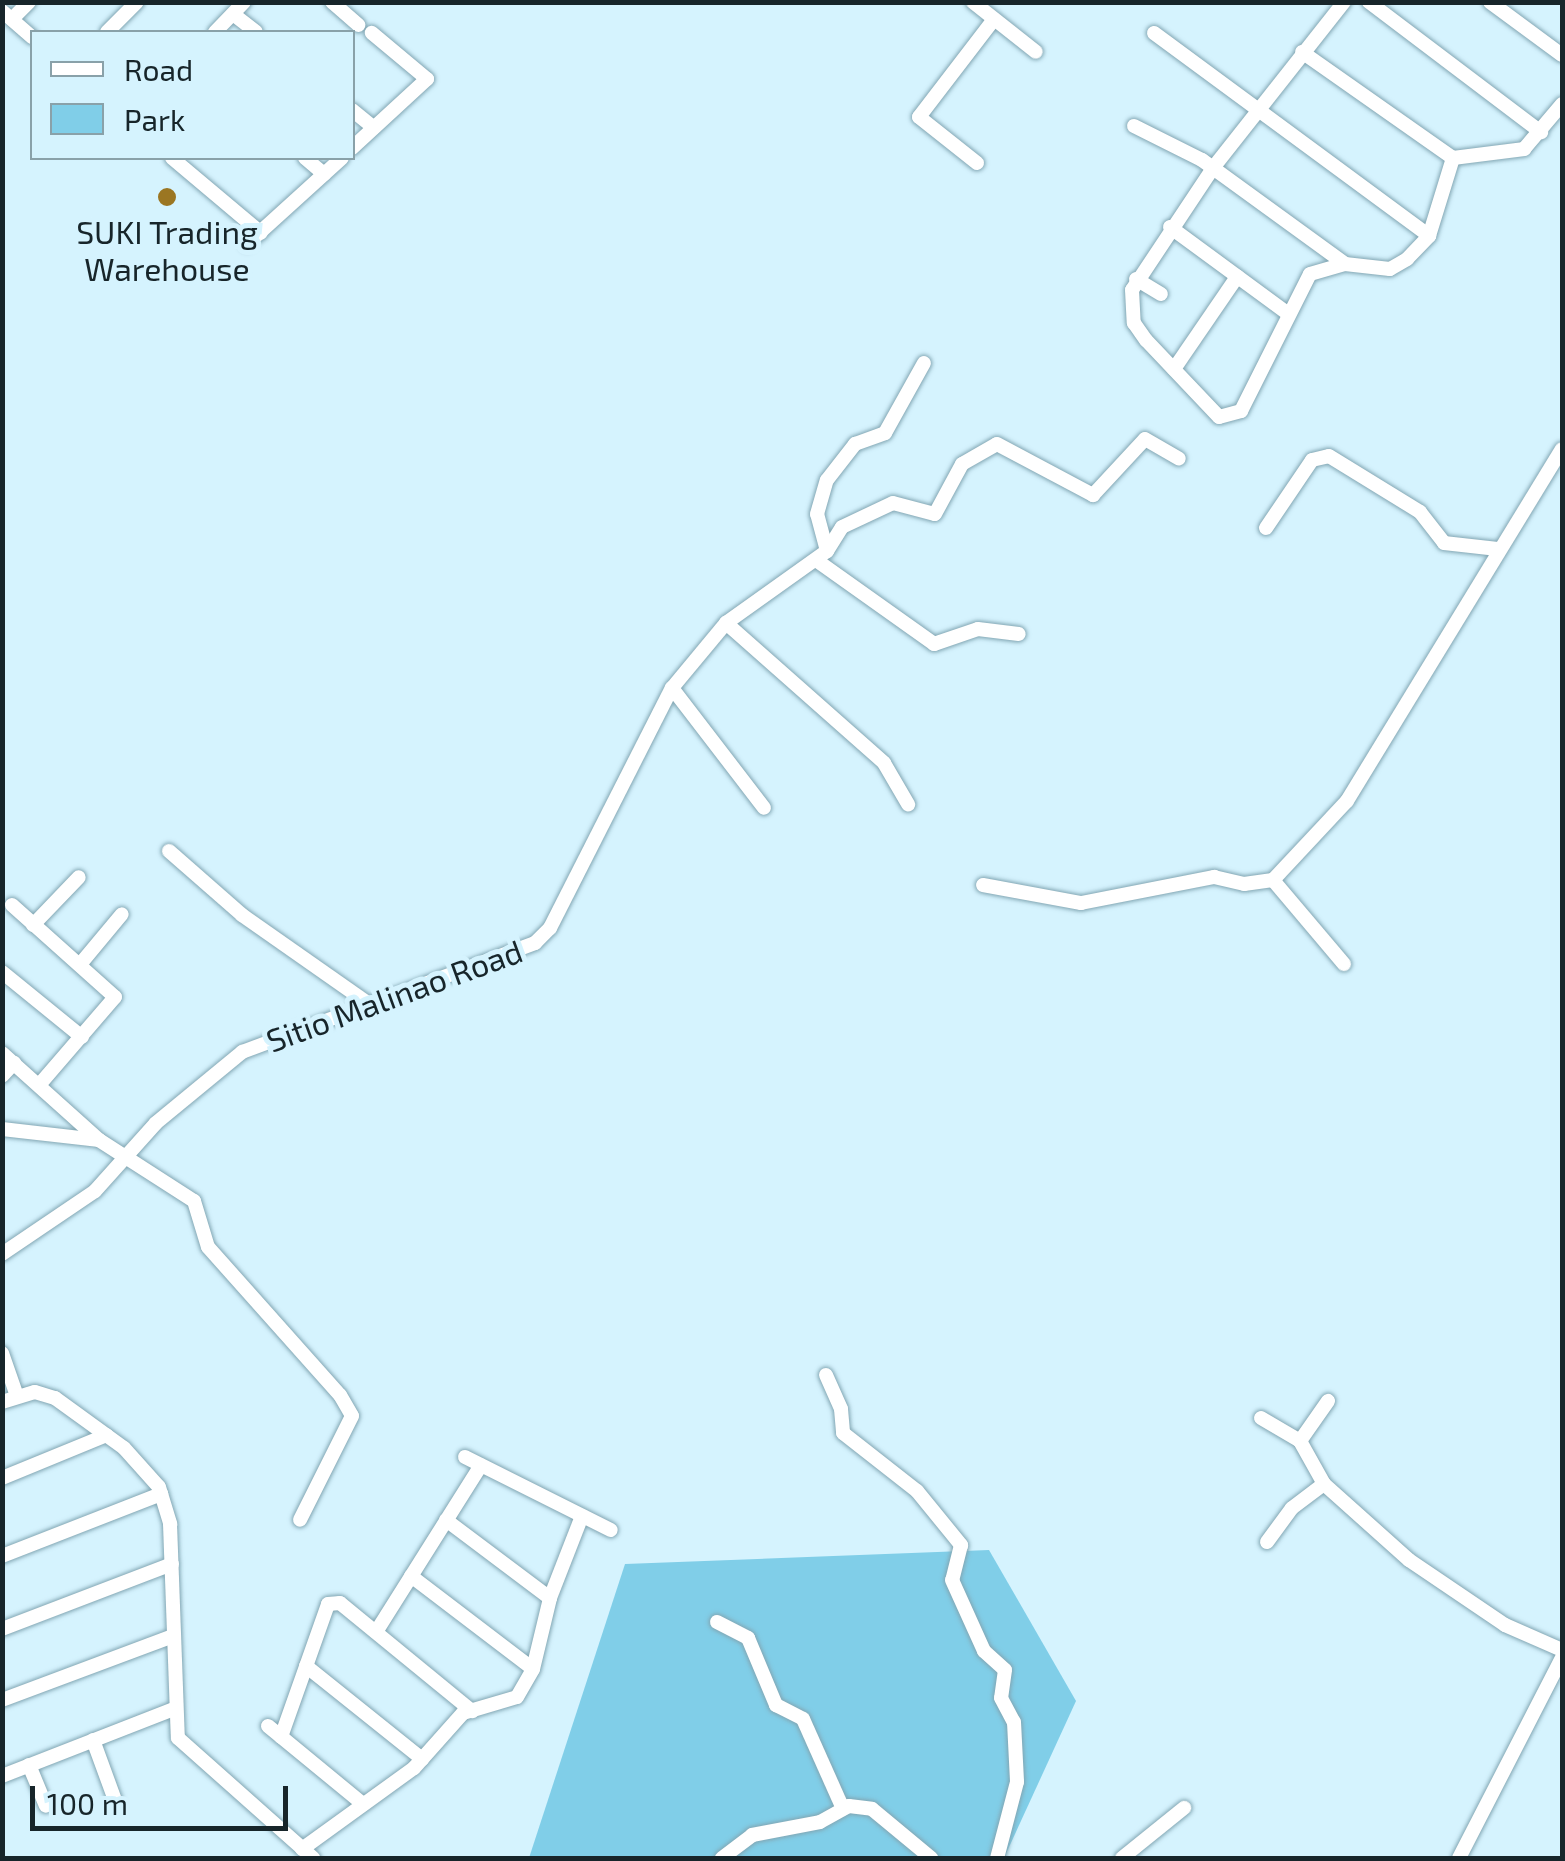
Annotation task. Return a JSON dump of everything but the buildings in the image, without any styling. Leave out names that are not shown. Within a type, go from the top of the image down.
[{"type":"street","points":[[29,2],[7,15],[30,35]]},
{"type":"street","points":[[109,30],[137,2]]},
{"type":"street","points":[[217,30],[244,2]]},
{"type":"street","points":[[332,2],[358,25]]},
{"type":"street","points":[[974,2],[992,22],[1036,52]]},
{"type":"street","points":[[1344,2],[1213,168],[1136,279],[1131,308],[1146,340],[1219,417],[1232,416],[1240,411],[1286,313],[1310,274],[1345,264],[1390,269],[1430,236],[1453,158]]},
{"type":"street","points":[[1369,2],[1541,132]]},
{"type":"street","points":[[1490,2],[1562,55]]},
{"type":"street","points":[[233,14],[253,30]]},
{"type":"street","points":[[976,163],[919,117],[992,22]]},
{"type":"street","points":[[355,145],[427,79],[372,33]]},
{"type":"street","points":[[1154,33],[1430,236]]},
{"type":"street","points":[[1302,52],[1453,158],[1524,150],[1562,104]]},
{"type":"street","points":[[355,112],[374,128]]},
{"type":"street","points":[[1134,126],[1213,168],[1345,264]]},
{"type":"street","points":[[174,160],[260,233]]},
{"type":"street","points":[[307,160],[324,174]]},
{"type":"street","points":[[248,244],[340,160]]},
{"type":"street","points":[[1170,228],[1286,313]]},
{"type":"street","points":[[1174,369],[1236,277]]},
{"type":"street","points":[[1136,279],[1161,294]]},
{"type":"street","points":[[924,363],[885,433],[855,444],[828,480],[817,514],[821,555],[934,644],[978,629],[1019,634]]},
{"type":"street","name":"Sitio Malinao Road","points":[[2,1254],[95,1191],[125,1156],[242,1052],[502,960],[550,928],[672,688],[726,622],[821,555],[842,527],[874,507],[893,503],[935,514],[962,464],[997,444],[1092,495],[1145,439],[1179,458]]},
{"type":"street","points":[[984,885],[1081,902],[1214,877],[1244,884],[1273,880],[1347,801],[1498,548],[1562,449]]},
{"type":"street","points":[[1266,528],[1312,460],[1329,456],[1420,512],[1444,543],[1498,548]]},
{"type":"street","points":[[726,622],[884,764],[908,804]]},
{"type":"street","points":[[672,688],[764,808]]},
{"type":"street","points":[[169,851],[242,915],[369,1004]]},
{"type":"street","points":[[33,924],[79,878]]},
{"type":"street","points":[[1273,880],[1344,964]]},
{"type":"street","points":[[12,905],[82,962],[114,996],[40,1084]]},
{"type":"street","points":[[82,962],[122,914]]},
{"type":"street","points":[[2,972],[82,1038]]},
{"type":"street","points":[[2,1076],[8,1058],[100,1140],[194,1201],[208,1247],[352,1416],[300,1520]]},
{"type":"street","points":[[2,1128],[100,1140]]},
{"type":"street","points":[[2,1353],[10,1399],[35,1392],[55,1398],[106,1435],[162,1494],[172,1564],[178,1738],[308,1854],[363,1804],[422,1759],[472,1711],[517,1697],[533,1669],[550,1598],[582,1516]]},
{"type":"street","points":[[826,1375],[842,1408],[843,1433],[917,1491],[960,1545],[952,1580],[984,1651],[1006,1670],[1001,1698],[1014,1722],[1017,1782],[997,1858]]},
{"type":"street","points":[[1300,1442],[1328,1401]]},
{"type":"street","points":[[1260,1418],[1300,1442],[1324,1484],[1464,1600],[1562,1650]]},
{"type":"street","points":[[2,1478],[106,1435]]},
{"type":"street","points":[[465,1457],[611,1530]]},
{"type":"street","points":[[376,1632],[480,1465]]},
{"type":"street","points":[[1268,1542],[1292,1508],[1324,1484]]},
{"type":"street","points":[[2,1556],[162,1494]]},
{"type":"street","points":[[446,1520],[550,1598]]},
{"type":"street","points":[[2,1628],[172,1564]]},
{"type":"street","points":[[411,1576],[533,1669]]},
{"type":"street","points":[[281,1737],[328,1604],[340,1603],[472,1711]]},
{"type":"street","points":[[717,1622],[748,1638],[776,1705],[803,1719],[842,1809]]},
{"type":"street","points":[[2,1700],[174,1636]]},
{"type":"street","points":[[1459,1858],[1562,1658]]},
{"type":"street","points":[[306,1666],[422,1759]]},
{"type":"street","points":[[2,1776],[174,1709]]},
{"type":"street","points":[[268,1726],[363,1804]]},
{"type":"street","points":[[93,1740],[115,1800]]},
{"type":"street","points":[[29,1765],[46,1806]]},
{"type":"street","points":[[1122,1858],[1184,1808]]},
{"type":"street","points":[[722,1858],[752,1835],[820,1822],[842,1809],[872,1809],[931,1858]]},
{"type":"green space","points":[[989,1550],[1076,1701],[1004,1858],[529,1858],[625,1564]]},
{"type":"place","name":"SUKI Trading Warehouse","points":[[167,197]]}]
